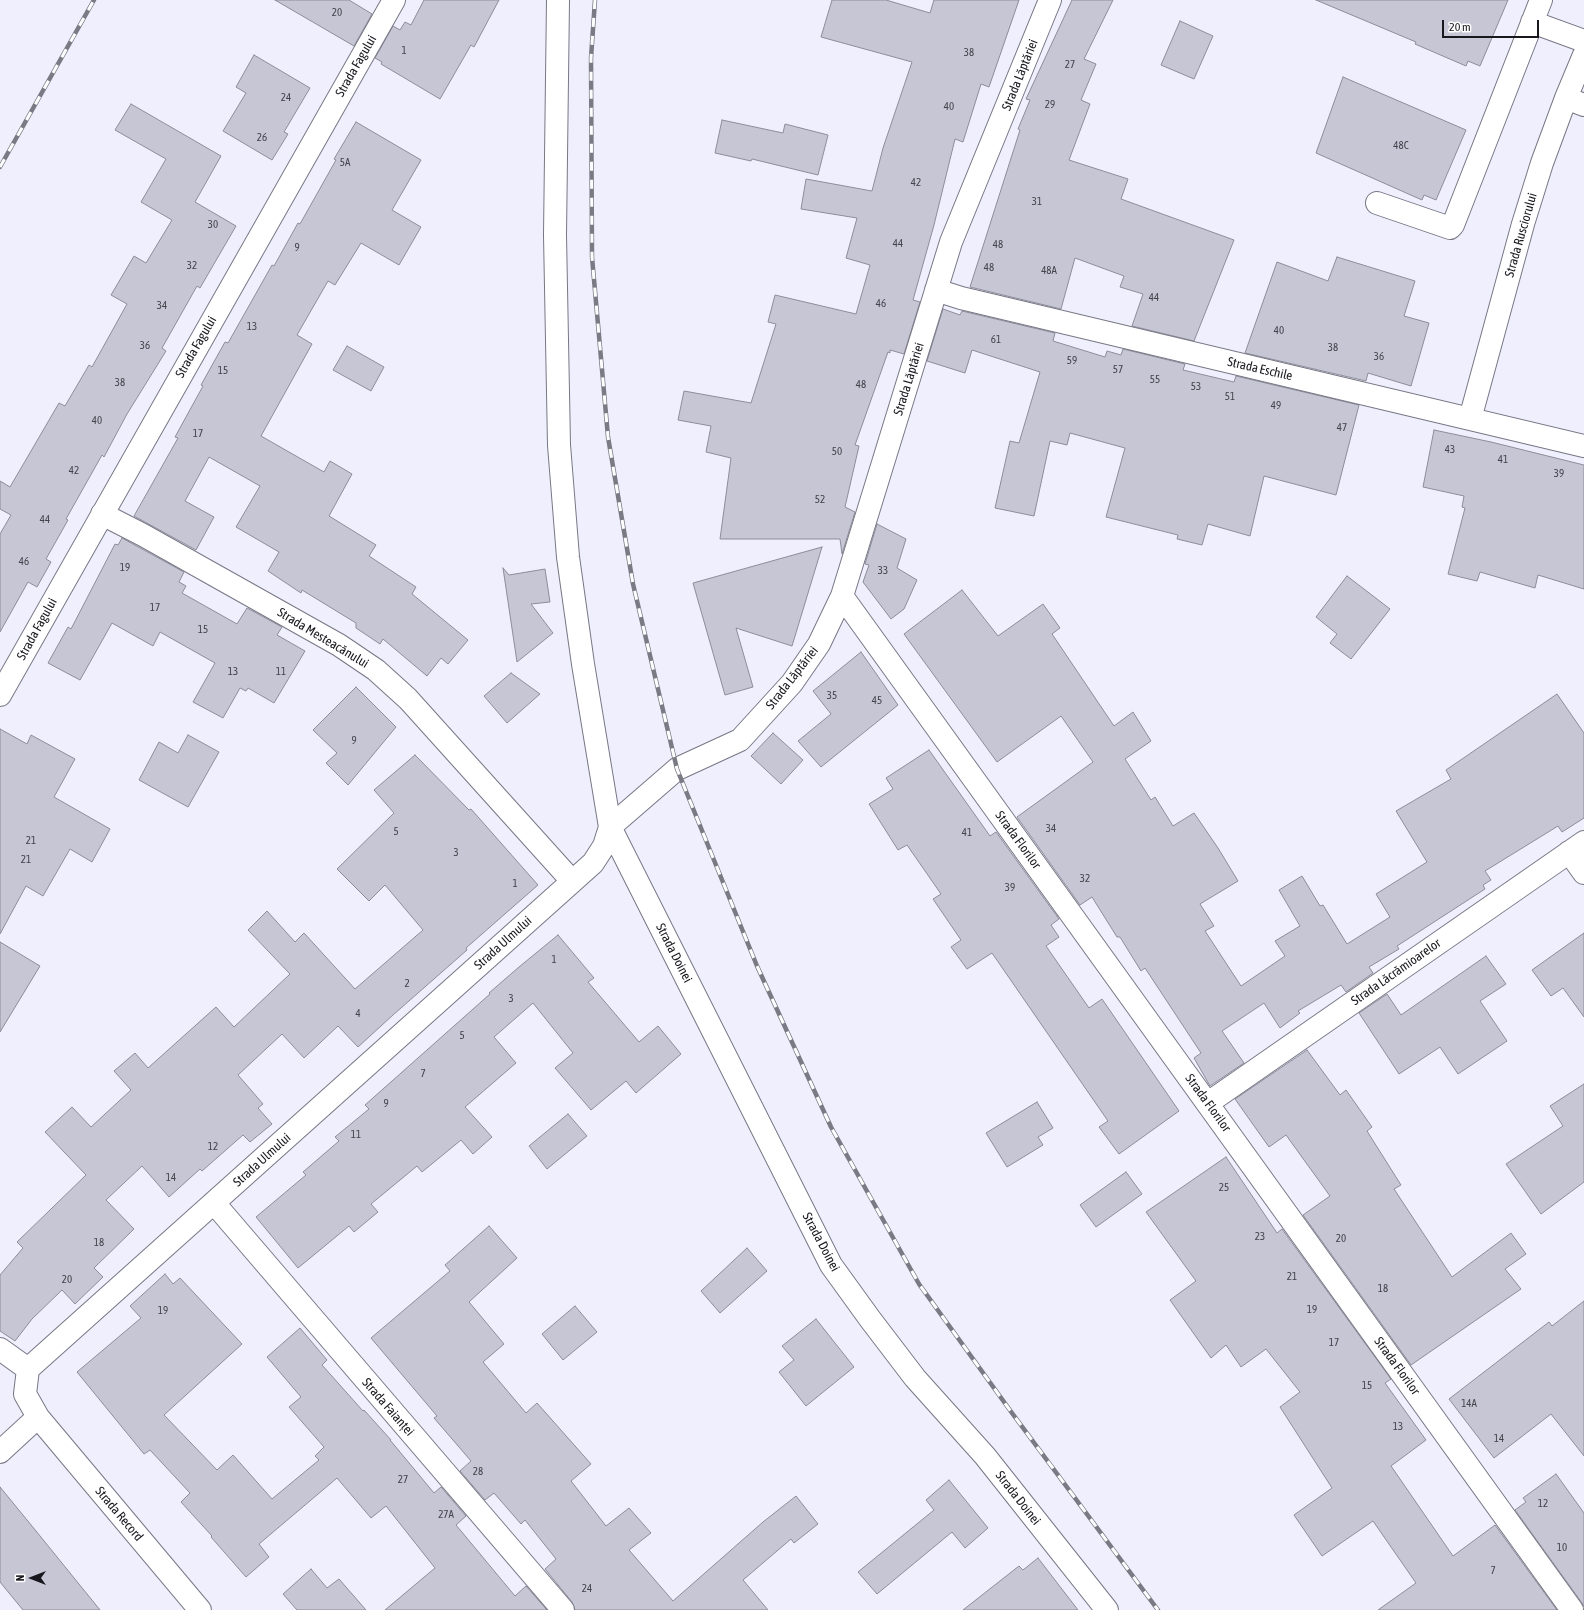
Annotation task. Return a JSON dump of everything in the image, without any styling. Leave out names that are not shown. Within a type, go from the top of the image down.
[{"type":"street","name":"Strada Fagului","points":[[0,695],[394,0]]},
{"type":"street","points":[[558,0],[555,235],[559,444],[569,564],[583,664],[610,827]]},
{"type":"street","name":"Strada Lăptăriei","points":[[610,827],[677,769],[740,740],[792,683],[819,644],[842,596],[951,242],[1050,0]]},
{"type":"street","points":[[1377,203],[1450,228],[1453,225],[1541,0]]},
{"type":"street","points":[[1532,22],[1584,41]]},
{"type":"street","name":"Strada Rusciorului","points":[[1470,419],[1523,224],[1542,163],[1575,102],[1584,55]]},
{"type":"street","name":"Strada Eschile","points":[[936,290],[961,298],[1584,446]]},
{"type":"street","name":"Strada Mesteacănului","points":[[102,514],[143,535],[339,644],[376,670],[408,699],[572,881]]},
{"type":"street","name":"Strada Florilor","points":[[842,596],[1572,1610]]},
{"type":"street","name":"Strada Ulmului","points":[[28,1369],[593,863],[604,846],[610,827]]},
{"type":"street","name":"Strada Doinei","points":[[610,827],[831,1265],[915,1378],[985,1456],[1106,1610]]},
{"type":"street","points":[[1576,847],[1584,873]]},
{"type":"street","name":"Strada Lăcrămioarelor","points":[[1208,1103],[1576,847]]},
{"type":"street","name":"Strada Faianței","points":[[214,1203],[563,1610]]},
{"type":"street","points":[[0,1349],[28,1369],[25,1394],[38,1417],[0,1452]]},
{"type":"street","name":"Strada Record","points":[[38,1417],[200,1610]]},
{"type":"building","points":[[275,0],[349,0],[372,14],[354,46]]},
{"type":"building","points":[[424,0],[499,0],[474,47],[471,45],[440,99],[381,64],[382,62],[375,58],[393,26],[400,30],[405,22],[411,25]]},
{"type":"building","points":[[832,0],[886,0],[930,13],[934,0],[1019,0],[989,87],[981,84],[963,142],[955,139],[934,225],[913,300],[920,302],[904,354],[890,350],[890,353],[888,352],[855,445],[859,446],[845,507],[855,512],[842,554],[840,539],[720,539],[731,458],[706,452],[711,426],[678,420],[684,391],[751,403],[776,324],[768,322],[775,295],[856,314],[870,265],[846,258],[857,218],[801,209],[806,179],[872,191],[883,148],[912,62],[821,37]]},
{"type":"building","points":[[1072,0],[1113,0],[1084,59],[1096,64],[1081,100],[1090,104],[1069,160],[1128,179],[1121,199],[1234,240],[1194,341],[1132,326],[1143,294],[1120,287],[1124,276],[1075,258],[1061,309],[970,287],[1020,130],[1018,129],[1030,100],[1026,99]]},
{"type":"building","points":[[1316,0],[1508,0],[1480,66],[1468,61],[1466,66],[1415,44],[1416,42]]},
{"type":"building","points":[[1180,21],[1213,36],[1194,79],[1161,65]]},
{"type":"building","points":[[254,55],[310,88],[284,132],[288,134],[272,160],[223,131],[246,93],[236,87]]},
{"type":"building","points":[[1343,77],[1466,130],[1436,200],[1424,195],[1422,200],[1316,153]]},
{"type":"building","points":[[131,104],[221,156],[195,202],[236,226],[200,288],[197,286],[162,348],[166,351],[127,414],[104,457],[102,455],[66,519],[68,520],[46,559],[51,562],[37,587],[28,582],[0,632],[0,534],[11,515],[0,509],[0,481],[10,487],[59,403],[65,406],[89,365],[92,367],[127,304],[111,295],[134,256],[146,263],[172,220],[141,202],[166,159],[115,130]]},
{"type":"building","points":[[722,120],[783,133],[785,124],[828,135],[818,175],[752,159],[751,161],[715,153]]},
{"type":"building","points":[[356,122],[421,160],[392,210],[421,227],[399,265],[361,243],[335,285],[328,281],[297,335],[312,344],[261,436],[324,472],[330,461],[352,474],[329,516],[376,545],[369,556],[416,587],[412,594],[468,640],[448,664],[441,658],[427,676],[383,639],[380,644],[356,628],[356,623],[302,590],[301,593],[268,571],[279,552],[236,527],[260,486],[209,457],[185,501],[214,517],[196,550],[134,516],[178,438],[175,437],[203,386],[201,385],[225,342],[228,343],[272,265],[274,266],[298,223],[300,224],[336,160],[334,159]]},
{"type":"building","points":[[1337,257],[1415,281],[1404,316],[1429,323],[1411,386],[1368,373],[1366,381],[1245,353],[1277,262],[1328,281]]},
{"type":"building","points":[[943,309],[960,315],[962,311],[1055,333],[1053,341],[1105,357],[1107,351],[1121,355],[1123,349],[1185,364],[1183,370],[1234,382],[1236,376],[1359,405],[1336,495],[1264,476],[1250,536],[1208,524],[1202,545],[1177,539],[1178,535],[1106,517],[1125,448],[1070,433],[1067,445],[1050,441],[1034,516],[995,508],[1010,441],[1019,443],[1040,372],[972,350],[965,373],[927,361]]},
{"type":"building","points":[[347,346],[384,367],[371,391],[333,370]]},
{"type":"building","points":[[1434,430],[1491,442],[1584,465],[1584,589],[1538,575],[1535,588],[1480,572],[1477,581],[1448,574],[1465,508],[1462,507],[1464,496],[1423,487]]},
{"type":"building","points":[[877,524],[906,539],[897,568],[917,580],[904,609],[891,619],[863,582],[869,565],[865,564]]},
{"type":"building","points":[[122,538],[184,572],[179,582],[186,586],[182,593],[237,624],[247,608],[282,627],[277,635],[305,651],[274,703],[248,688],[246,691],[240,688],[223,718],[193,702],[215,663],[160,632],[153,646],[112,623],[80,680],[48,663],[68,627],[71,629],[115,544],[118,545]]},
{"type":"building","points":[[822,547],[792,646],[736,628],[753,687],[725,695],[693,583]]},
{"type":"building","points":[[503,568],[509,575],[545,569],[550,602],[531,604],[553,633],[517,662]]},
{"type":"building","points":[[1347,576],[1390,609],[1351,659],[1330,643],[1337,634],[1316,617]]},
{"type":"building","points":[[962,590],[998,636],[1043,604],[1060,628],[1052,634],[1114,726],[1133,712],[1151,741],[1125,759],[1151,800],[1155,797],[1173,826],[1194,813],[1238,881],[1200,904],[1214,926],[1205,931],[1241,986],[1285,956],[1275,941],[1300,926],[1279,890],[1302,876],[1320,906],[1323,905],[1347,944],[1390,917],[1376,894],[1427,862],[1396,811],[1451,779],[1446,770],[1557,694],[1584,733],[1584,818],[1562,832],[1558,826],[1485,871],[1491,880],[1483,885],[1485,889],[1397,946],[1399,949],[1369,967],[1373,973],[1346,992],[1341,985],[1298,1011],[1300,1013],[1280,1028],[1264,1003],[1222,1031],[1244,1063],[1210,1086],[1194,1058],[1201,1053],[1145,968],[1141,971],[1120,937],[1117,937],[1092,897],[1080,905],[1017,817],[1093,762],[1061,716],[997,762],[904,634]]},
{"type":"building","points":[[861,652],[898,705],[821,767],[798,741],[831,714],[813,691]]},
{"type":"building","points":[[511,673],[540,694],[507,723],[484,696]]},
{"type":"building","points":[[356,687],[396,727],[348,785],[326,763],[337,753],[313,730]]},
{"type":"building","points":[[0,729],[27,744],[31,735],[75,759],[54,797],[110,829],[92,862],[70,849],[43,896],[26,886],[0,934]]},
{"type":"building","points":[[773,733],[803,760],[781,784],[751,756]]},
{"type":"building","points":[[188,735],[219,752],[188,807],[139,780],[159,742],[178,753]]},
{"type":"building","points":[[929,750],[990,836],[996,832],[1059,919],[1051,925],[1059,937],[1046,946],[1089,1008],[1102,999],[1179,1111],[1119,1154],[1099,1127],[1108,1121],[992,953],[967,969],[951,947],[961,940],[933,899],[941,894],[907,845],[898,850],[869,804],[893,789],[886,778]]},
{"type":"building","points":[[415,755],[469,810],[471,809],[538,885],[466,948],[467,950],[358,1047],[338,1026],[304,1058],[282,1034],[238,1075],[263,1104],[258,1108],[272,1124],[250,1142],[243,1135],[202,1171],[200,1169],[169,1197],[142,1166],[106,1200],[134,1229],[94,1268],[103,1277],[75,1304],[62,1290],[32,1319],[15,1341],[0,1331],[0,1275],[23,1248],[17,1242],[86,1175],[45,1132],[72,1107],[91,1127],[131,1090],[114,1071],[135,1053],[148,1068],[216,1007],[234,1027],[290,974],[248,930],[267,911],[295,942],[304,933],[355,989],[423,930],[385,885],[369,901],[337,869],[394,813],[374,790]]},
{"type":"building","points":[[1584,933],[1584,1017],[1563,988],[1551,996],[1532,970]]},
{"type":"building","points":[[558,935],[594,978],[588,982],[639,1042],[658,1026],[681,1054],[636,1093],[626,1081],[591,1110],[555,1068],[573,1053],[533,1003],[494,1037],[516,1063],[465,1107],[492,1137],[473,1154],[461,1140],[422,1172],[417,1166],[371,1204],[378,1212],[354,1232],[349,1226],[298,1268],[256,1217],[306,1175],[303,1172],[339,1141],[335,1137],[369,1109],[365,1105],[490,994],[489,993]]},
{"type":"building","points":[[0,942],[40,966],[0,1032]]},
{"type":"building","points":[[1486,956],[1506,984],[1480,1001],[1507,1041],[1458,1074],[1440,1047],[1399,1074],[1359,1013],[1387,994],[1401,1015]]},
{"type":"building","points":[[1307,1050],[1340,1095],[1346,1090],[1372,1127],[1367,1131],[1401,1185],[1394,1189],[1452,1277],[1511,1233],[1526,1254],[1505,1269],[1521,1289],[1411,1365],[1303,1215],[1330,1196],[1286,1135],[1269,1147],[1235,1099]]},
{"type":"building","points":[[1584,1084],[1584,1182],[1541,1214],[1506,1164],[1563,1126],[1550,1106]]},
{"type":"building","points":[[1037,1102],[1053,1128],[1038,1137],[1043,1145],[1007,1167],[986,1133]]},
{"type":"building","points":[[568,1114],[587,1136],[547,1169],[529,1146]]},
{"type":"building","points":[[1226,1157],[1277,1233],[1282,1229],[1391,1379],[1385,1383],[1426,1440],[1391,1466],[1453,1556],[1495,1525],[1557,1610],[1378,1610],[1416,1583],[1373,1521],[1322,1556],[1294,1515],[1332,1488],[1280,1407],[1300,1392],[1266,1349],[1241,1367],[1226,1345],[1211,1358],[1170,1300],[1196,1281],[1146,1212]]},
{"type":"building","points":[[1126,1172],[1142,1194],[1096,1227],[1080,1205]]},
{"type":"building","points":[[489,1226],[517,1258],[469,1302],[504,1344],[483,1362],[526,1413],[537,1403],[591,1464],[571,1481],[606,1526],[629,1508],[651,1533],[629,1550],[673,1601],[763,1522],[796,1496],[818,1524],[794,1543],[791,1539],[743,1580],[768,1610],[575,1610],[572,1602],[545,1569],[556,1559],[525,1520],[521,1524],[494,1493],[485,1500],[460,1471],[471,1461],[434,1418],[437,1416],[371,1338],[450,1271],[445,1265]]},
{"type":"building","points":[[747,1248],[767,1271],[720,1313],[701,1291]]},
{"type":"building","points":[[165,1274],[173,1284],[180,1278],[242,1344],[164,1415],[217,1470],[233,1455],[272,1499],[319,1460],[315,1456],[324,1447],[289,1407],[301,1397],[267,1357],[300,1328],[327,1360],[322,1365],[391,1440],[434,1493],[441,1487],[466,1516],[456,1525],[515,1596],[526,1586],[547,1610],[385,1610],[435,1568],[386,1506],[371,1518],[337,1478],[259,1544],[269,1557],[246,1577],[181,1502],[190,1493],[150,1450],[144,1454],[77,1372],[141,1318],[130,1306]]},
{"type":"building","points":[[1584,1301],[1584,1456],[1551,1414],[1494,1458],[1449,1399],[1549,1322],[1552,1326]]},
{"type":"building","points":[[575,1306],[597,1332],[563,1360],[542,1334]]},
{"type":"building","points":[[816,1319],[854,1367],[806,1406],[779,1372],[794,1360],[782,1346]]},
{"type":"building","points":[[1556,1474],[1584,1513],[1584,1607],[1515,1510],[1526,1502],[1523,1498]]},
{"type":"building","points":[[949,1480],[988,1528],[965,1548],[952,1532],[877,1594],[858,1572],[934,1510],[926,1500]]},
{"type":"building","points":[[0,1487],[100,1610],[23,1610],[0,1582]]},
{"type":"building","points":[[1038,1558],[1078,1610],[963,1610],[1019,1566],[1023,1570]]},
{"type":"building","points":[[311,1569],[327,1588],[339,1579],[366,1610],[297,1610],[283,1594]]},
{"type":"railway","points":[[0,167],[94,0]]},
{"type":"railway","points":[[595,0],[591,58],[592,257],[608,437],[633,584],[677,769],[757,966],[831,1127],[919,1284],[1012,1413],[1158,1610]]}]
